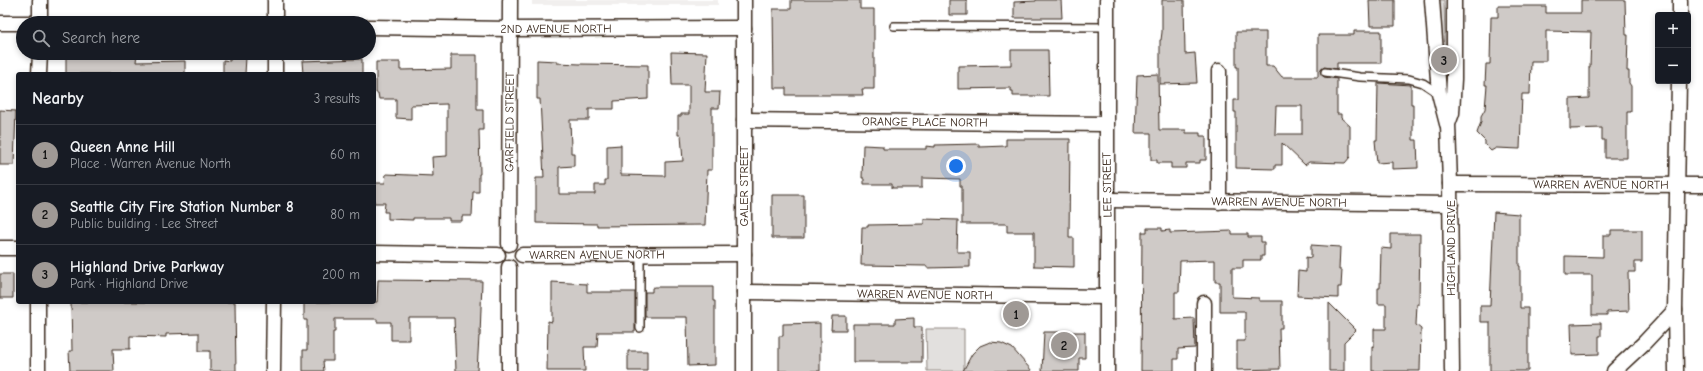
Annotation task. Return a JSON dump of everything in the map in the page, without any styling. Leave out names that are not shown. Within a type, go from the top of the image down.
[{"type":"street","points":[[40,0],[40,16]]},
{"type":"street","points":[[275,0],[275,16]]},
{"type":"street","name":"GARFIELD STREET","points":[[510,0],[510,244]]},
{"type":"street","name":"GALER STREET","points":[[744,0],[744,371]]},
{"type":"street","name":"LEE STREET","points":[[1107,0],[1107,371]]},
{"type":"street","name":"HIGHLAND DRIVE","points":[[1432,0],[1439,93],[1448,124],[1452,371]]},
{"type":"street","name":"HIGHLAND DRIVE","points":[[1448,124],[1452,113],[1454,79],[1454,0]]},
{"type":"street","points":[[1680,0],[1680,12]]},
{"type":"street","points":[[0,23],[16,23]]},
{"type":"street","name":"2ND AVENUE NORTH","points":[[376,27],[510,29],[744,28]]},
{"type":"street","points":[[39,72],[40,60]]},
{"type":"street","points":[[275,60],[275,72]]},
{"type":"street","points":[[1219,202],[1220,70]]},
{"type":"street","points":[[1676,371],[1675,310],[1679,84]]},
{"type":"street","name":"ORANGE PLACE NORTH","points":[[744,120],[1106,124]]},
{"type":"street","name":"WARREN AVENUE NORTH","points":[[1450,184],[1703,185]]},
{"type":"street","name":"WARREN AVENUE NORTH","points":[[1108,200],[1450,204]]},
{"type":"street","points":[[510,244],[518,248],[522,256],[517,265],[509,267],[500,262],[498,255],[501,248],[510,244]]},
{"type":"street","points":[[0,248],[16,248]]},
{"type":"street","points":[[376,253],[498,255]]},
{"type":"street","name":"WARREN AVENUE NORTH","points":[[522,256],[744,254]]},
{"type":"street","points":[[508,371],[509,267]]},
{"type":"street","name":"WARREN AVENUE NORTH","points":[[744,292],[1107,297]]},
{"type":"street","points":[[1204,303],[1204,371]]},
{"type":"street","points":[[38,304],[38,371]]},
{"type":"street","points":[[273,371],[274,304]]},
{"type":"street","points":[[1614,371],[1675,310]]},
{"type":"lane","points":[[894,26],[1107,27]]},
{"type":"lane","points":[[1324,72],[1409,79],[1423,83],[1439,93]]},
{"type":"lane","points":[[640,255],[640,328]]},
{"type":"shaded area","points":[[532,0],[718,0],[718,5],[532,5]]},
{"type":"shaded area","points":[[1438,0],[1444,0],[1446,82]]},
{"type":"shaded area","points":[[926,329],[964,329],[964,371],[927,371]]},
{"type":"building","points":[[791,0],[860,0],[860,9],[874,9],[874,89],[862,89],[863,95],[786,95],[786,88],[774,88],[773,9],[791,9]]},
{"type":"building","points":[[949,0],[967,0],[967,15],[949,15]]},
{"type":"building","points":[[1061,0],[1062,18],[1014,18],[1014,2]]},
{"type":"building","points":[[1162,0],[1184,0],[1185,54],[1195,53],[1197,83],[1160,84]]},
{"type":"building","points":[[1369,0],[1395,0],[1395,26],[1370,26]]},
{"type":"building","points":[[1581,0],[1625,0],[1626,35],[1628,35],[1627,71],[1629,71],[1629,83],[1631,86],[1631,112],[1627,112],[1627,158],[1605,158],[1605,140],[1602,140],[1602,128],[1570,129],[1570,99],[1589,98],[1591,32],[1546,31],[1546,61],[1531,61],[1530,94],[1522,94],[1520,149],[1496,148],[1491,151],[1485,145],[1485,141],[1477,133],[1481,122],[1481,116],[1485,109],[1487,85],[1485,85],[1486,64],[1490,64],[1491,17],[1498,17],[1498,6],[1546,6],[1546,13],[1581,13]]},
{"type":"building","points":[[1354,31],[1381,31],[1381,63],[1337,63],[1337,69],[1324,67],[1320,72],[1324,77],[1337,79],[1337,114],[1341,114],[1341,118],[1350,126],[1350,157],[1345,163],[1309,162],[1305,165],[1282,143],[1282,165],[1275,165],[1275,169],[1236,168],[1236,112],[1234,112],[1234,100],[1238,100],[1238,67],[1236,67],[1236,32],[1266,32],[1266,66],[1273,66],[1282,77],[1318,77],[1318,35],[1354,35]],"holes":[[[1276,106],[1302,106],[1302,134],[1275,134]]]},
{"type":"building","points":[[1011,50],[1048,50],[1049,96],[1013,96],[1013,91],[1011,91],[1011,88],[958,89],[958,66],[1011,65]]},
{"type":"building","points":[[671,52],[707,53],[705,92],[720,92],[719,108],[712,108],[712,170],[707,170],[705,225],[597,226],[597,224],[536,223],[536,178],[544,178],[540,99],[537,99],[537,60],[557,61],[557,63],[648,65],[648,99],[614,101],[614,109],[589,109],[589,120],[570,120],[571,153],[574,153],[574,166],[559,167],[559,194],[595,194],[595,185],[605,185],[605,180],[607,180],[607,146],[621,145],[621,175],[665,176],[665,162],[683,161],[681,135],[678,135],[678,116],[681,116],[681,114],[689,114],[689,85],[672,85]]},
{"type":"building","points":[[451,55],[477,55],[477,110],[483,110],[483,130],[479,130],[479,192],[473,192],[472,216],[462,216],[462,221],[449,221],[449,218],[413,218],[413,220],[388,219],[388,212],[384,212],[385,203],[376,203],[376,183],[385,183],[386,174],[433,176],[432,157],[447,156],[447,104],[411,105],[411,119],[396,118],[396,99],[379,99],[378,93],[376,93],[376,62],[400,62],[400,70],[451,69]]},
{"type":"building","points":[[66,60],[136,60],[136,62],[185,61],[185,72],[66,72]]},
{"type":"building","points":[[223,60],[246,60],[245,72],[223,72]]},
{"type":"building","points":[[362,60],[362,72],[303,72],[302,61]]},
{"type":"building","points":[[1158,74],[1159,130],[1186,130],[1186,133],[1200,133],[1200,136],[1206,136],[1206,160],[1200,160],[1200,163],[1186,163],[1186,168],[1171,168],[1171,163],[1157,163],[1157,160],[1151,160],[1151,133],[1135,133],[1137,75]]},
{"type":"building","points":[[1378,83],[1411,85],[1411,104],[1413,104],[1413,140],[1417,140],[1418,168],[1392,169],[1392,162],[1377,163],[1375,140],[1377,140]]},
{"type":"building","points":[[0,110],[16,111],[14,165],[0,165]]},
{"type":"building","points":[[1006,139],[1070,139],[1069,238],[1074,238],[1074,267],[1034,266],[1034,232],[1007,232],[1007,224],[962,224],[962,186],[960,186],[960,179],[922,178],[922,188],[892,188],[892,184],[864,184],[864,178],[862,178],[863,145],[883,146],[883,149],[926,149],[926,146],[935,147],[935,145],[979,144],[979,147],[1006,146]]},
{"type":"building","points":[[772,195],[804,195],[804,238],[772,238]]},
{"type":"building","points":[[1494,212],[1519,214],[1520,308],[1528,308],[1528,371],[1490,371],[1490,322],[1480,322],[1480,306],[1490,306]]},
{"type":"building","points":[[924,219],[958,220],[957,252],[970,252],[970,267],[927,268],[927,266],[861,265],[862,227],[868,227],[868,225],[924,224]]},
{"type":"building","points":[[1147,228],[1162,228],[1162,231],[1170,230],[1170,233],[1232,231],[1232,234],[1248,234],[1248,237],[1261,237],[1261,242],[1264,242],[1264,256],[1261,256],[1261,260],[1243,260],[1243,268],[1232,268],[1232,297],[1259,298],[1259,301],[1282,301],[1282,328],[1279,328],[1280,369],[1237,370],[1237,341],[1245,341],[1245,312],[1220,312],[1220,282],[1215,282],[1215,260],[1180,261],[1179,292],[1175,292],[1175,319],[1194,318],[1195,348],[1178,349],[1178,359],[1174,359],[1174,371],[1141,371],[1142,232],[1147,232]]},
{"type":"building","points":[[1611,230],[1642,230],[1642,262],[1635,262],[1635,272],[1628,272],[1629,311],[1607,312],[1607,315],[1592,315],[1592,275],[1565,275],[1565,256],[1603,257],[1603,235],[1611,235]]},
{"type":"building","points":[[1391,234],[1420,234],[1419,304],[1417,304],[1416,325],[1421,329],[1420,371],[1372,371],[1374,329],[1386,329],[1386,304],[1378,304],[1378,288],[1380,288],[1381,248],[1391,249]]},
{"type":"building","points":[[1311,245],[1340,247],[1339,270],[1342,270],[1341,287],[1338,287],[1338,298],[1297,296],[1298,271],[1306,272],[1306,257],[1311,258]]},
{"type":"building","points":[[0,274],[13,274],[13,298],[0,298]]},
{"type":"building","points":[[378,280],[482,281],[477,371],[456,371],[454,318],[409,318],[409,340],[391,340],[391,322],[377,322],[377,319],[335,319],[335,332],[333,332],[333,361],[323,361],[324,371],[303,371],[303,350],[307,350],[307,320],[304,320],[304,304],[376,304]]},
{"type":"building","points":[[552,282],[587,284],[587,292],[635,292],[635,332],[598,332],[597,347],[584,347],[585,371],[547,371],[548,321],[552,322]]},
{"type":"building","points":[[713,287],[713,301],[715,301],[715,365],[688,366],[687,317],[645,317],[645,292],[652,292],[652,288]]},
{"type":"building","points":[[1329,303],[1356,330],[1344,342],[1344,371],[1329,371]]},
{"type":"building","points":[[71,304],[235,304],[236,371],[210,371],[210,351],[199,351],[199,333],[166,334],[166,337],[130,336],[130,349],[113,349],[114,371],[70,371],[69,351],[72,351]]},
{"type":"building","points":[[832,316],[846,316],[846,330],[831,330]]},
{"type":"building","points":[[914,318],[914,327],[922,327],[922,362],[853,362],[853,324],[895,324],[895,319]]},
{"type":"building","points":[[820,323],[820,371],[779,371],[779,336],[783,336],[783,324]]},
{"type":"building","points":[[1601,323],[1599,354],[1572,355],[1571,324]]},
{"type":"building","points":[[1044,332],[1085,332],[1085,358],[1079,358],[1079,371],[1042,371]]},
{"type":"building","points":[[990,342],[1001,343],[1012,348],[1032,371],[963,371],[972,354],[980,346]]},
{"type":"building","points":[[628,351],[647,351],[647,371],[628,371]]},
{"type":"place","name":"Highland Drive Parkway","points":[[1444,60]]},
{"type":"place","name":"Queen Anne Hill","points":[[1016,314]]},
{"type":"place","name":"Seattle City Fire Station Number 8","points":[[1064,345]]}]
